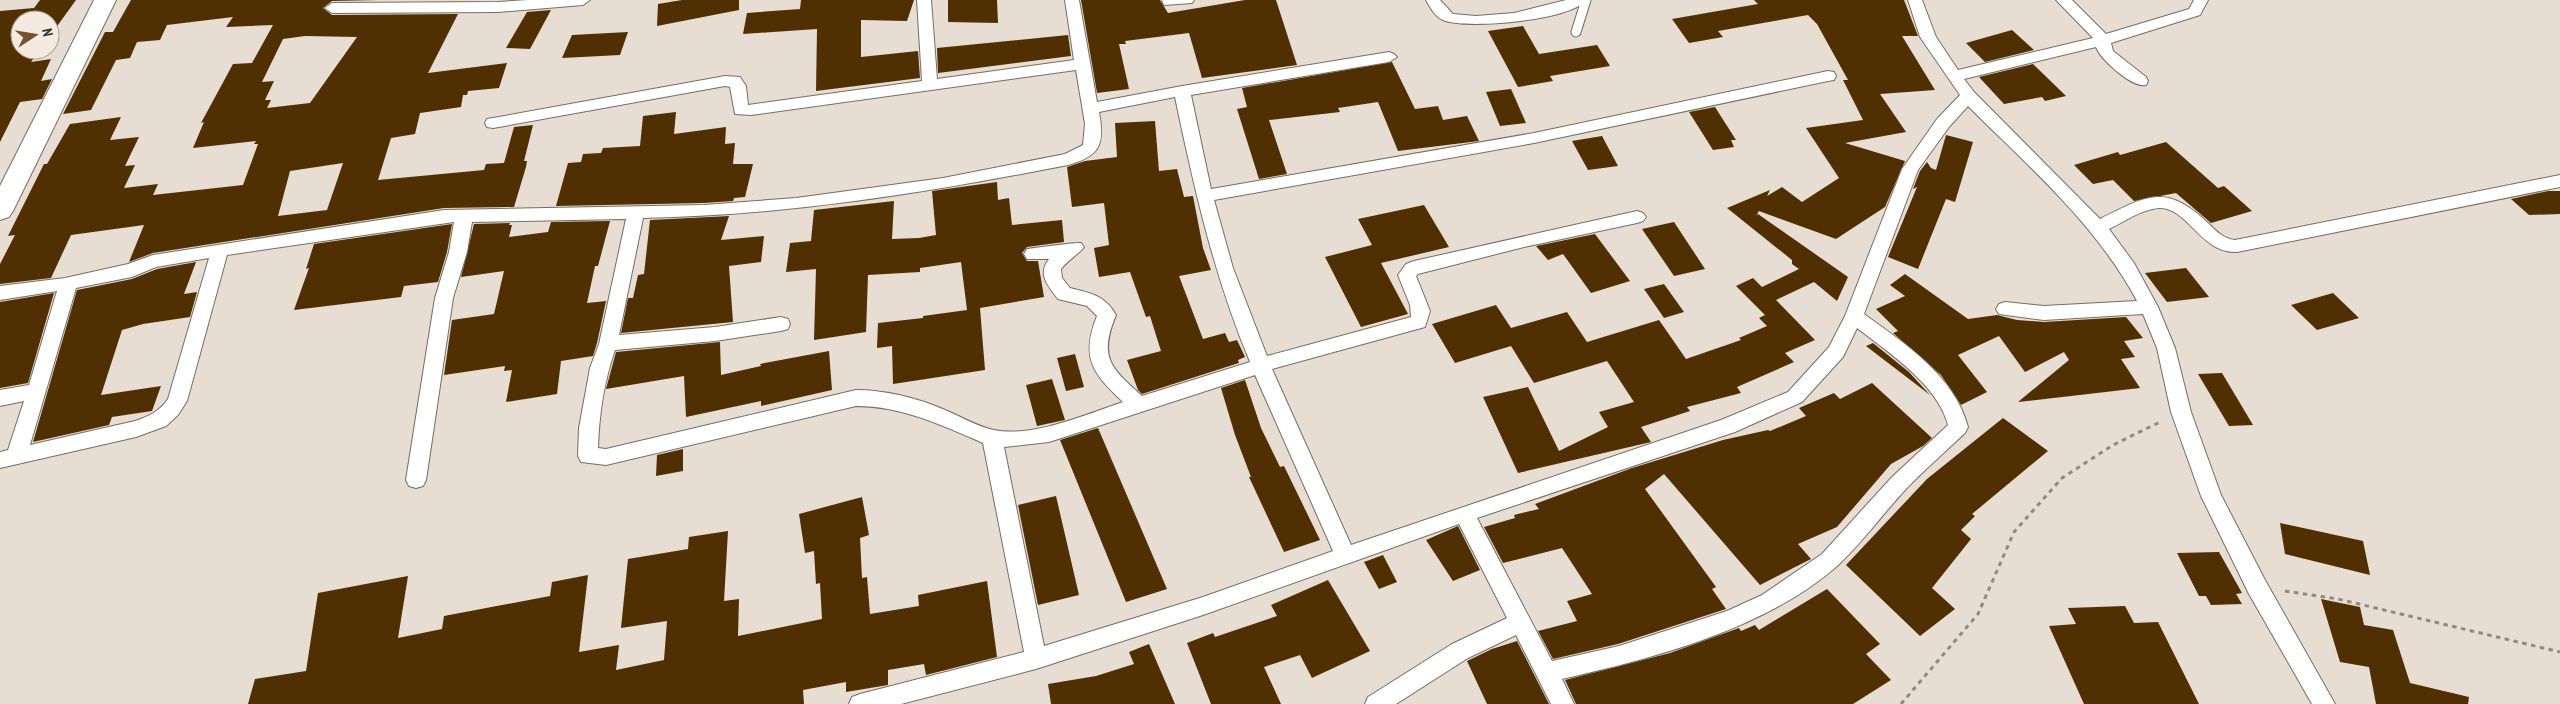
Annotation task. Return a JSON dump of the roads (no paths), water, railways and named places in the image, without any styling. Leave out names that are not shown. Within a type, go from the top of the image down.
[{"type":"highway","points":[[0,211],[105,0]]},
{"type":"street","points":[[332,8],[498,7],[584,0]]},
{"type":"street","points":[[924,0],[930,85]]},
{"type":"street","points":[[0,293],[66,284],[132,270],[154,261],[394,222],[464,215],[704,210],[796,204],[943,184],[1068,159],[1085,153],[1092,147],[1093,124],[1072,0]]},
{"type":"street","points":[[1169,0],[1170,2],[1187,0]]},
{"type":"street","points":[[1433,0],[1448,18],[1474,21],[1540,12],[1579,0]]},
{"type":"street","points":[[1915,0],[1928,37],[1968,96],[2098,227],[2128,268],[2150,307],[2166,348],[2181,412],[2189,432],[2196,459],[2211,496],[2257,587],[2324,704]]},
{"type":"street","points":[[2063,0],[2078,12],[2102,40],[2106,53],[2140,81]]},
{"type":"street","points":[[1955,76],[2102,40],[2195,12],[2201,0]]},
{"type":"street","points":[[1090,109],[1182,91],[1389,57]]},
{"type":"street","points":[[493,123],[724,81],[734,81],[738,86],[741,110],[751,110],[1082,64]]},
{"type":"street","points":[[1205,196],[1534,138],[1828,76]]},
{"type":"street","points":[[1182,91],[1205,196],[1232,291],[1262,365],[1346,556]]},
{"type":"street","points":[[860,704],[1036,659],[1203,606],[1464,514],[1728,426],[1794,397],[1836,352],[1854,316],[1875,256],[1910,169],[1943,123],[1968,96]]},
{"type":"street","points":[[2098,227],[2159,202],[2171,205],[2187,214],[2218,242],[2232,246],[2247,245],[2560,181]]},
{"type":"street","points":[[636,212],[608,344],[599,368],[589,428],[588,456],[593,458],[615,455],[856,398],[876,398],[933,413],[992,438],[1012,439],[1049,434],[1262,365],[1418,322],[1422,317],[1421,308],[1407,274],[1420,266],[1524,241],[1638,217]]},
{"type":"street","points":[[416,480],[440,341],[444,298],[458,252],[464,215]]},
{"type":"street","points":[[8,459],[136,429],[159,421],[171,410],[178,401],[220,250]]},
{"type":"street","points":[[1033,254],[1070,250],[1052,268],[1053,279],[1064,294],[1093,300],[1107,315],[1100,329],[1095,348],[1102,369],[1138,405]]},
{"type":"street","points":[[8,459],[37,390],[68,291],[66,284]]},
{"type":"street","points":[[2005,309],[2044,313],[2150,307]]},
{"type":"street","points":[[1546,672],[1620,656],[1732,619],[1770,602],[1829,560],[1899,483],[1958,427],[1957,416],[1954,410],[1936,386],[1890,343],[1854,316]]},
{"type":"street","points":[[608,344],[654,338],[715,334],[781,324]]},
{"type":"street","points":[[0,398],[37,390]]},
{"type":"street","points":[[992,438],[1036,659]]},
{"type":"street","points":[[1464,514],[1564,704]]},
{"type":"street","points":[[1376,704],[1460,651],[1520,623]]},
{"type":"lane","points":[[1576,32],[1586,0]]}]
